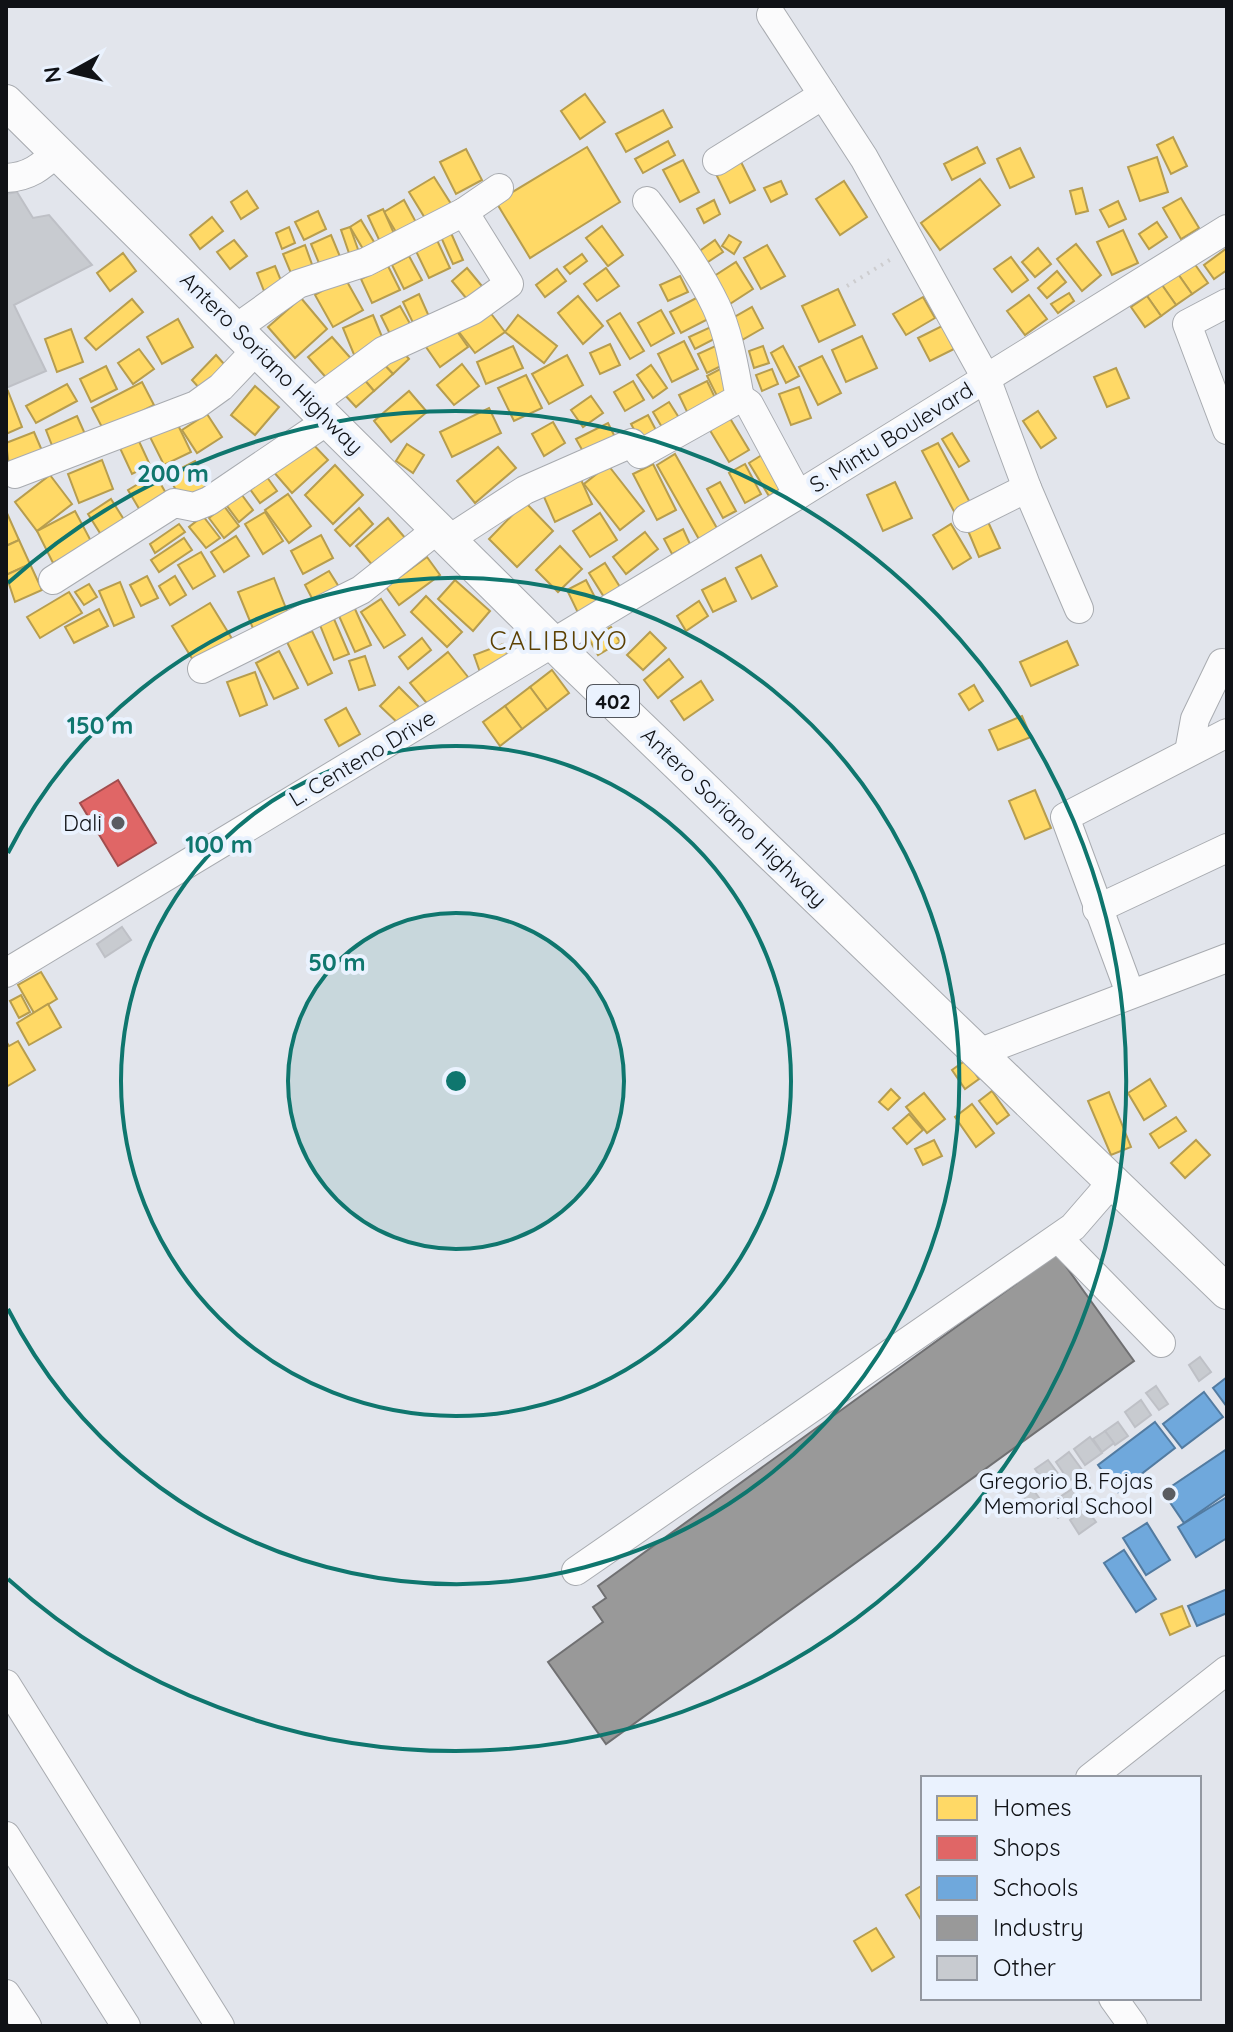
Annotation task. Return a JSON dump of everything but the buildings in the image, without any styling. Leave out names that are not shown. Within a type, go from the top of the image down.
[{"type":"main road","name":"Antero Soriano Highway","points":[[6,102],[553,642],[1227,1292]]},
{"type":"street","points":[[771,15],[823,95],[913,246],[986,378],[1027,488],[1079,609]]},
{"type":"street","points":[[717,161],[823,95]]},
{"type":"street","points":[[6,178],[25,176],[39,169],[57,152]]},
{"type":"street","points":[[15,474],[196,405],[221,387],[248,338],[298,284],[366,262],[464,212],[499,188]]},
{"type":"street","points":[[647,201],[683,249],[717,307],[740,398],[749,404],[798,495]]},
{"type":"street","points":[[53,580],[174,503],[194,507],[209,501],[322,411],[383,351],[473,310],[509,284],[464,212]]},
{"type":"street","name":"S. Mintu Boulevard","points":[[553,642],[798,495],[1227,229]]},
{"type":"street","points":[[1227,303],[1187,324],[1227,430]]},
{"type":"street","points":[[202,669],[361,590],[445,533],[525,490],[632,443],[640,454],[740,398]]},
{"type":"street","points":[[967,518],[1027,488]]},
{"type":"street","name":"L. Centeno Drive","points":[[6,973],[553,642]]},
{"type":"street","points":[[1189,752],[1195,719],[1222,663]]},
{"type":"street","points":[[1130,993],[1065,817],[1227,733]]},
{"type":"street","points":[[1097,909],[1227,848]]},
{"type":"street","points":[[978,1053],[1227,958]]},
{"type":"street","points":[[576,1571],[1058,1238],[1073,1227],[1112,1182]]},
{"type":"street","points":[[1058,1238],[1161,1343]]},
{"type":"street","points":[[1093,1776],[1227,1670]]},
{"type":"street","points":[[6,1684],[220,2026]]},
{"type":"street","points":[[6,1836],[126,2026]]},
{"type":"street","points":[[6,1994],[27,2026]]},
{"type":"street","points":[[1114,2000],[1133,2026]]},
{"type":"path","points":[[847,286],[913,246]]},
{"type":"place","name":"Dali","points":[[118,823]]},
{"type":"place","name":"Gregorio B. Fojas Memorial School","points":[[1169,1494]]},
{"type":"district","name":"CALIBUYO","points":[[559,640]]}]
